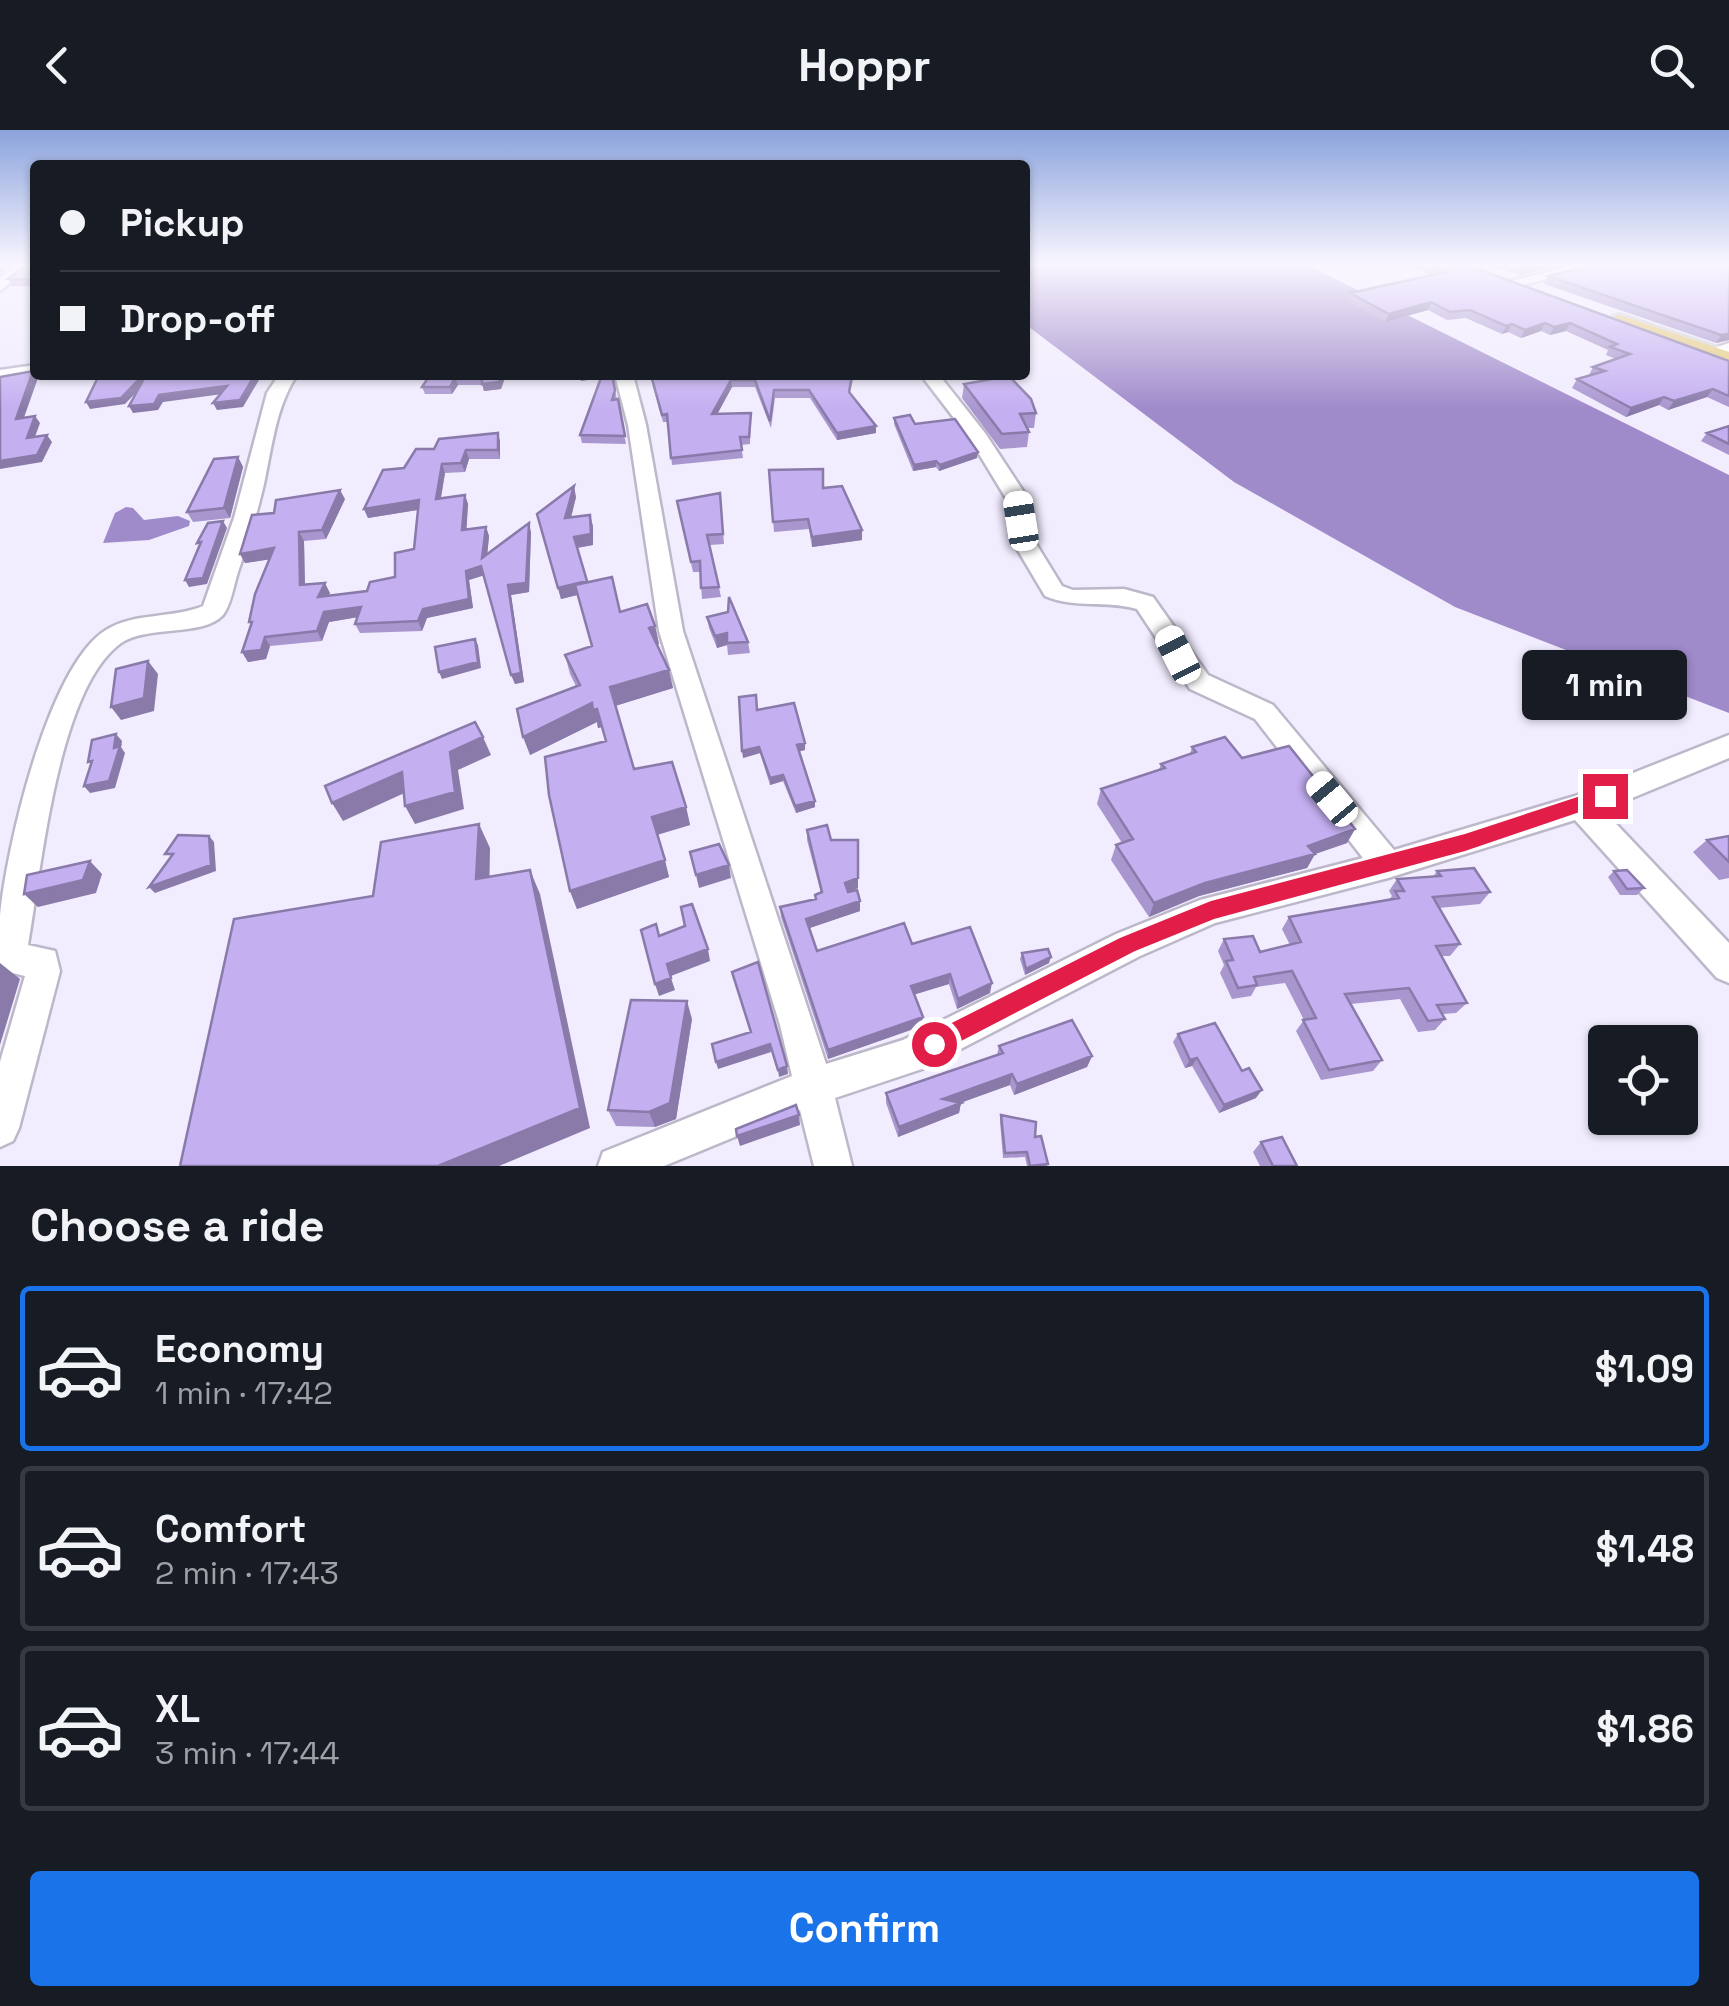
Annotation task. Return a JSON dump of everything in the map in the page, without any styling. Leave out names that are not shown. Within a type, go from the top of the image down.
[{"type":"main road","points":[[1601,314],[1722,353]]},
{"type":"street","points":[[0,375],[30,371]]},
{"type":"street","points":[[0,1128],[43,971],[43,962],[13,960],[8,956],[19,914],[30,828],[77,683],[96,651],[128,628],[193,619],[213,611],[246,518],[276,394],[285,380]]},
{"type":"street","points":[[625,380],[638,426],[671,631],[798,1025],[833,1166]]},
{"type":"street","points":[[934,380],[978,437],[1018,500],[1024,542],[1053,591],[1070,598],[1124,597],[1145,603],[1199,682],[1264,712],[1388,865]]},
{"type":"street","points":[[617,1166],[812,1087],[908,1056],[1128,944],[1211,910],[1388,865],[1593,801],[1729,746]]},
{"type":"street","points":[[1593,801],[1729,967]]},
{"type":"shaded area","points":[[1030,313],[1404,313],[1729,475],[1729,713],[1455,607],[1234,482],[1030,328]]},
{"type":"shaded area","points":[[133,508],[144,520],[178,516],[190,521],[189,526],[149,540],[103,543],[115,513]]},
{"type":"building","points":[[1478,313],[1599,313],[1729,361],[1729,396],[1713,389],[1674,401],[1664,397],[1631,408],[1577,379],[1605,371],[1593,367],[1630,354],[1610,347],[1617,344],[1570,323],[1554,327],[1545,323],[1525,330],[1512,324],[1506,326]]},
{"type":"building","points":[[1658,313],[1729,313],[1729,334],[1721,335]]},
{"type":"building","points":[[30,372],[16,419],[35,416],[27,438],[47,435],[37,455],[0,461],[0,377]]},
{"type":"building","points":[[97,380],[138,380],[121,398],[86,402]]},
{"type":"building","points":[[143,380],[252,380],[240,400],[213,403],[227,386],[159,395],[154,404],[129,406]]},
{"type":"building","points":[[427,380],[454,380],[450,387],[422,387]]},
{"type":"building","points":[[600,380],[613,380],[612,400],[618,399],[625,436],[580,435]]},
{"type":"building","points":[[652,380],[731,380],[712,414],[751,413],[749,437],[740,437],[742,450],[671,458],[667,414],[662,415]]},
{"type":"building","points":[[755,380],[851,380],[849,392],[876,426],[837,433],[809,390],[774,390],[770,421]]},
{"type":"building","points":[[1013,380],[1031,399],[1036,413],[1020,414],[1029,432],[1002,434],[964,384]]},
{"type":"building","points":[[910,415],[915,424],[955,419],[978,452],[940,465],[936,461],[914,465],[894,418]]},
{"type":"building","points":[[1729,426],[1729,444],[1707,433]]},
{"type":"building","points":[[498,433],[498,450],[466,450],[461,463],[442,464],[436,499],[465,495],[462,530],[486,527],[482,558],[529,523],[526,583],[508,585],[521,673],[511,675],[481,566],[466,571],[469,599],[423,609],[418,621],[355,624],[361,607],[324,612],[317,631],[265,637],[261,650],[242,652],[252,622],[255,594],[274,548],[240,554],[252,515],[274,513],[276,500],[340,490],[322,530],[299,532],[300,585],[325,583],[318,597],[367,591],[370,582],[395,577],[395,553],[414,549],[419,500],[364,509],[383,470],[404,468],[416,449],[434,449],[439,439]]},
{"type":"building","points":[[238,457],[224,508],[187,512],[214,459]]},
{"type":"building","points":[[823,469],[823,488],[842,486],[862,530],[812,537],[808,519],[773,522],[769,470]]},
{"type":"building","points":[[574,486],[565,518],[590,515],[591,534],[574,537],[587,581],[558,588],[537,514]]},
{"type":"building","points":[[720,493],[723,534],[707,535],[719,587],[701,588],[700,561],[691,562],[677,501]]},
{"type":"building","points":[[223,521],[203,578],[185,580],[208,523]]},
{"type":"building","points":[[612,577],[620,612],[647,604],[655,626],[649,628],[669,670],[610,687],[634,769],[672,762],[686,807],[652,817],[665,860],[570,891],[549,795],[545,757],[606,741],[597,709],[593,710],[592,703],[523,737],[517,709],[580,685],[565,655],[592,646],[575,585]]},
{"type":"building","points":[[729,597],[748,642],[727,643],[727,633],[715,636],[707,617],[728,612]]},
{"type":"building","points":[[475,639],[478,662],[439,672],[435,647]]},
{"type":"building","points":[[148,661],[144,698],[111,707],[116,669]]},
{"type":"building","points":[[756,695],[757,710],[794,703],[805,743],[797,745],[815,801],[795,806],[783,775],[770,778],[759,747],[742,751],[739,697]]},
{"type":"building","points":[[475,722],[483,737],[450,752],[455,792],[405,806],[402,772],[332,803],[325,786]]},
{"type":"building","points":[[116,734],[114,748],[120,746],[109,781],[84,786],[92,761],[88,762],[92,740]]},
{"type":"building","points":[[1225,737],[1242,758],[1289,746],[1355,829],[1308,846],[1315,854],[1205,883],[1154,903],[1116,845],[1133,839],[1101,789],[1165,768],[1161,764],[1196,752],[1192,747]]},
{"type":"building","points":[[479,824],[476,879],[530,870],[580,1108],[438,1166],[180,1166],[234,919],[373,896],[381,842]]},
{"type":"building","points":[[827,825],[831,840],[858,840],[858,878],[845,883],[848,892],[857,890],[860,901],[806,919],[817,951],[904,923],[912,944],[970,927],[992,983],[958,999],[950,974],[911,986],[923,1017],[828,1050],[780,907],[816,899],[815,895],[822,892],[807,830]]},
{"type":"building","points":[[178,835],[209,836],[211,865],[149,887],[173,854],[165,854]]},
{"type":"building","points":[[1729,836],[1729,862],[1707,840]]},
{"type":"building","points":[[719,844],[729,865],[696,875],[690,852]]},
{"type":"building","points":[[90,861],[83,880],[24,894],[27,875]]},
{"type":"building","points":[[1474,868],[1490,892],[1433,897],[1460,944],[1436,946],[1467,1003],[1437,1005],[1445,1019],[1428,1021],[1409,988],[1345,994],[1382,1060],[1329,1070],[1303,1020],[1316,1018],[1292,971],[1254,977],[1257,985],[1238,988],[1226,961],[1233,960],[1224,939],[1253,936],[1260,952],[1301,942],[1289,917],[1399,898],[1395,891],[1404,891],[1397,879],[1441,876],[1437,871]]},
{"type":"building","points":[[1627,870],[1644,888],[1627,889],[1614,871]]},
{"type":"building","points":[[692,904],[708,949],[667,964],[671,978],[655,984],[641,930],[656,924],[659,936],[685,926],[681,907]]},
{"type":"building","points":[[1048,949],[1051,957],[1026,969],[1022,953]]},
{"type":"building","points":[[758,962],[787,1066],[778,1070],[770,1044],[716,1062],[712,1044],[751,1032],[732,972]]},
{"type":"building","points":[[631,1000],[687,1001],[670,1103],[649,1112],[608,1110]]},
{"type":"building","points":[[1072,1020],[1092,1056],[1017,1084],[1012,1074],[943,1099],[961,1103],[899,1127],[886,1093],[1003,1053],[999,1046]]},
{"type":"building","points":[[1215,1023],[1242,1071],[1249,1068],[1262,1090],[1224,1105],[1197,1058],[1190,1060],[1178,1034]]},
{"type":"building","points":[[796,1105],[799,1115],[737,1136],[736,1129]]},
{"type":"building","points":[[1001,1115],[1036,1122],[1035,1137],[1041,1136],[1048,1164],[1030,1166],[1027,1152],[1005,1153]]},
{"type":"building","points":[[1282,1137],[1297,1166],[1273,1166],[1261,1142]]},
{"type":"route","points":[[934,1044],[1128,944],[1211,910],[1465,843],[1605,796]]}]
